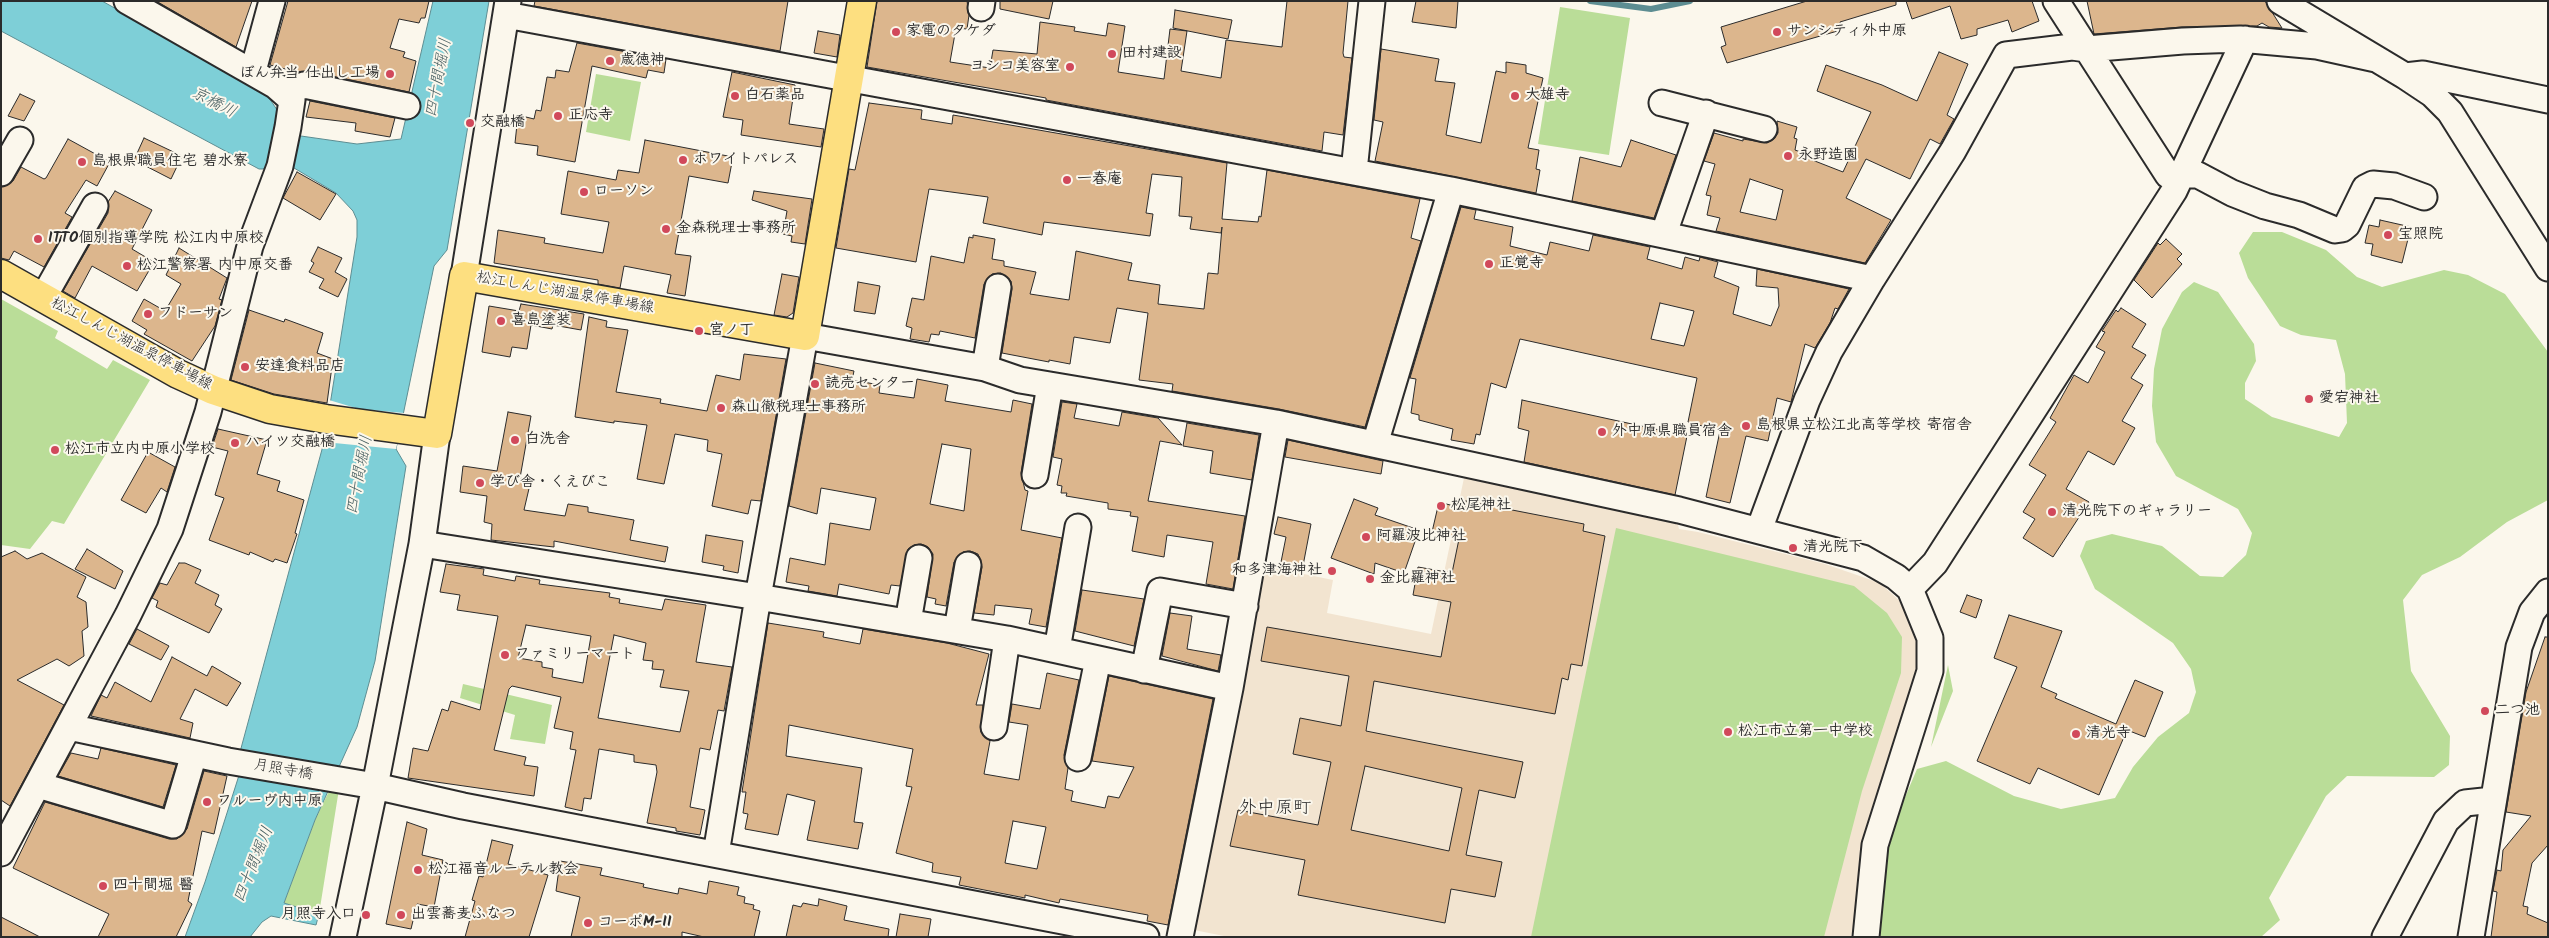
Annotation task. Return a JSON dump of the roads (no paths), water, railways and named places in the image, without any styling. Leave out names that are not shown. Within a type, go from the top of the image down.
[{"type":"main road","points":[[806,336],[862,1]]},
{"type":"main road","name":"松江しんじ湖温泉停車場線","points":[[1,274],[178,374],[213,390],[270,409],[326,419],[437,434],[464,276],[806,336]]},
{"type":"street","points":[[1,853],[69,727],[170,529],[199,443],[250,246],[280,166],[292,100],[253,71],[127,1]]},
{"type":"street","points":[[253,71],[272,1]]},
{"type":"street","points":[[1354,171],[1372,1]]},
{"type":"street","points":[[2056,1],[2168,175],[2182,177],[2198,175],[2256,203],[2299,215],[2335,230],[2342,229],[2347,225],[2365,188],[2373,184],[2394,186],[2424,196]]},
{"type":"street","points":[[2280,1],[2432,94],[2450,112],[2548,268]]},
{"type":"street","points":[[464,276],[507,8],[849,77],[1451,190],[1872,279]]},
{"type":"street","points":[[1910,589],[1936,563],[2182,177],[2246,39]]},
{"type":"street","points":[[1759,530],[1818,373],[1872,279],[1953,151],[2006,55],[2072,47],[2087,49],[2183,41],[2246,39],[2317,46],[2376,59]]},
{"type":"street","points":[[2405,76],[2423,74],[2548,100]]},
{"type":"street","points":[[286,94],[304,85],[407,106]]},
{"type":"street","points":[[1662,103],[1764,129]]},
{"type":"street","points":[[1664,234],[1706,113]]},
{"type":"street","points":[[1,173],[20,140]]},
{"type":"street","points":[[1375,444],[1451,190]]},
{"type":"street","points":[[44,298],[95,206]]},
{"type":"street","points":[[985,368],[998,287]]},
{"type":"street","points":[[716,854],[758,597],[806,336],[985,368],[1020,380],[1276,423],[1679,510],[1863,558],[1910,589],[1930,638],[1930,671],[1875,845],[1866,937]]},
{"type":"street","points":[[1035,475],[1050,385]]},
{"type":"street","points":[[1180,937],[1230,688],[1276,423]]},
{"type":"street","points":[[343,937],[375,786],[422,544],[437,434]]},
{"type":"street","points":[[1058,650],[1078,527]]},
{"type":"street","points":[[422,544],[957,630],[1007,639],[1230,688]]},
{"type":"street","points":[[908,622],[919,558]]},
{"type":"street","points":[[957,630],[968,565]]},
{"type":"street","points":[[1144,670],[1160,591],[1245,606]]},
{"type":"street","points":[[2471,937],[2519,647],[2532,612],[2548,592]]},
{"type":"street","points":[[994,727],[1007,639]]},
{"type":"street","points":[[1078,758],[1098,659]]},
{"type":"street","name":"月照寺橋","points":[[69,727],[228,761],[375,786],[463,806],[1146,937]]},
{"type":"street","points":[[38,785],[173,825],[194,754]]},
{"type":"street","points":[[2385,937],[2446,821],[2465,803],[2493,800]]},
{"type":"water","points":[[1,1],[102,1],[265,92],[294,135],[357,144],[401,139],[433,1],[489,1],[447,250],[434,266],[396,449],[406,466],[375,661],[357,727],[315,820],[284,903],[319,914],[316,925],[271,916],[262,922],[250,937],[185,937],[205,882],[241,769],[240,752],[324,442],[357,237],[357,220],[353,211],[336,193],[289,165],[277,160],[263,169],[259,169],[1,31]]},
{"type":"waterway","points":[[1590,1],[1651,9],[1690,1]]},
{"type":"place","name":"家電のタケダ","points":[[896,32]]},
{"type":"place","name":"サンシティ外中原","points":[[1777,32]]},
{"type":"place","name":"田村建設","points":[[1112,54]]},
{"type":"place","name":"歳徳神","points":[[610,61]]},
{"type":"place","name":"ヨシコ美容室","points":[[1070,67]]},
{"type":"place","name":"ぼん弁当 仕出し工場","points":[[390,74]]},
{"type":"place","name":"白石薬品","points":[[735,96]]},
{"type":"place","name":"大雄寺","points":[[1515,96]]},
{"type":"place","name":"正応寺","points":[[558,116]]},
{"type":"place","name":"交融橋","points":[[470,123]]},
{"type":"place","name":"永野造園","points":[[1788,156]]},
{"type":"place","name":"ホワイトパレス","points":[[683,160]]},
{"type":"place","name":"島根県職員住宅 碧水寮","points":[[82,162]]},
{"type":"place","name":"一春庵","points":[[1067,180]]},
{"type":"place","name":"ローソン","points":[[584,192]]},
{"type":"place","name":"金森税理士事務所","points":[[666,229]]},
{"type":"place","name":"宝照院","points":[[2388,235]]},
{"type":"place","name":"ITTO個別指導学院 松江内中原校","points":[[38,239]]},
{"type":"place","name":"正覚寺","points":[[1489,264]]},
{"type":"place","name":"松江警察署 内中原交番","points":[[127,266]]},
{"type":"place","name":"フドーサン","points":[[148,314]]},
{"type":"place","name":"喜島塗装","points":[[501,321]]},
{"type":"place","name":"宮ノ丁","points":[[699,331]]},
{"type":"place","name":"安達食料品店","points":[[245,367]]},
{"type":"place","name":"読売センター","points":[[815,384]]},
{"type":"place","name":"愛宕神社","points":[[2309,399]]},
{"type":"place","name":"森山徹税理士事務所","points":[[721,408]]},
{"type":"place","name":"島根県立松江北高等学校 寄宿舎","points":[[1746,426]]},
{"type":"place","name":"外中原県職員宿舎","points":[[1602,432]]},
{"type":"place","name":"白洗舎","points":[[515,440]]},
{"type":"place","name":"ハイツ交融橋","points":[[235,443]]},
{"type":"place","name":"松江市立内中原小学校","points":[[55,450]]},
{"type":"place","name":"学び舎・くえびこ","points":[[480,483]]},
{"type":"place","name":"松尾神社","points":[[1441,506]]},
{"type":"place","name":"清光院下のギャラリー","points":[[2052,512]]},
{"type":"place","name":"阿羅波比神社","points":[[1366,537]]},
{"type":"place","name":"清光院下","points":[[1793,548]]},
{"type":"place","name":"和多津海神社","points":[[1332,571]]},
{"type":"place","name":"金比羅神社","points":[[1370,579]]},
{"type":"place","name":"ファミリーマート","points":[[505,655]]},
{"type":"place","name":"二つ池","points":[[2485,711]]},
{"type":"place","name":"松江市立第一中学校","points":[[1728,732]]},
{"type":"place","name":"清光寺","points":[[2076,734]]},
{"type":"place","name":"フルーヴ内中原","points":[[207,802]]},
{"type":"place","name":"松江福音ルーテル教会","points":[[418,870]]},
{"type":"place","name":"四十間堀 醫","points":[[103,886]]},
{"type":"place","name":"月照寺入口","points":[[366,915]]},
{"type":"place","name":"出雲蕎麦ふなつ","points":[[401,915]]},
{"type":"place","name":"コーポM-II","points":[[588,923]]},
{"type":"district","name":"外中原町","points":[[1275,810]]},
{"type":"water label","name":"四十間堀川","points":[[440,78]]},
{"type":"water label","name":"京橋川","points":[[213,104]]},
{"type":"water label","name":"四十間堀川","points":[[361,475]]},
{"type":"water label","name":"四十間堀川","points":[[255,865]]}]
